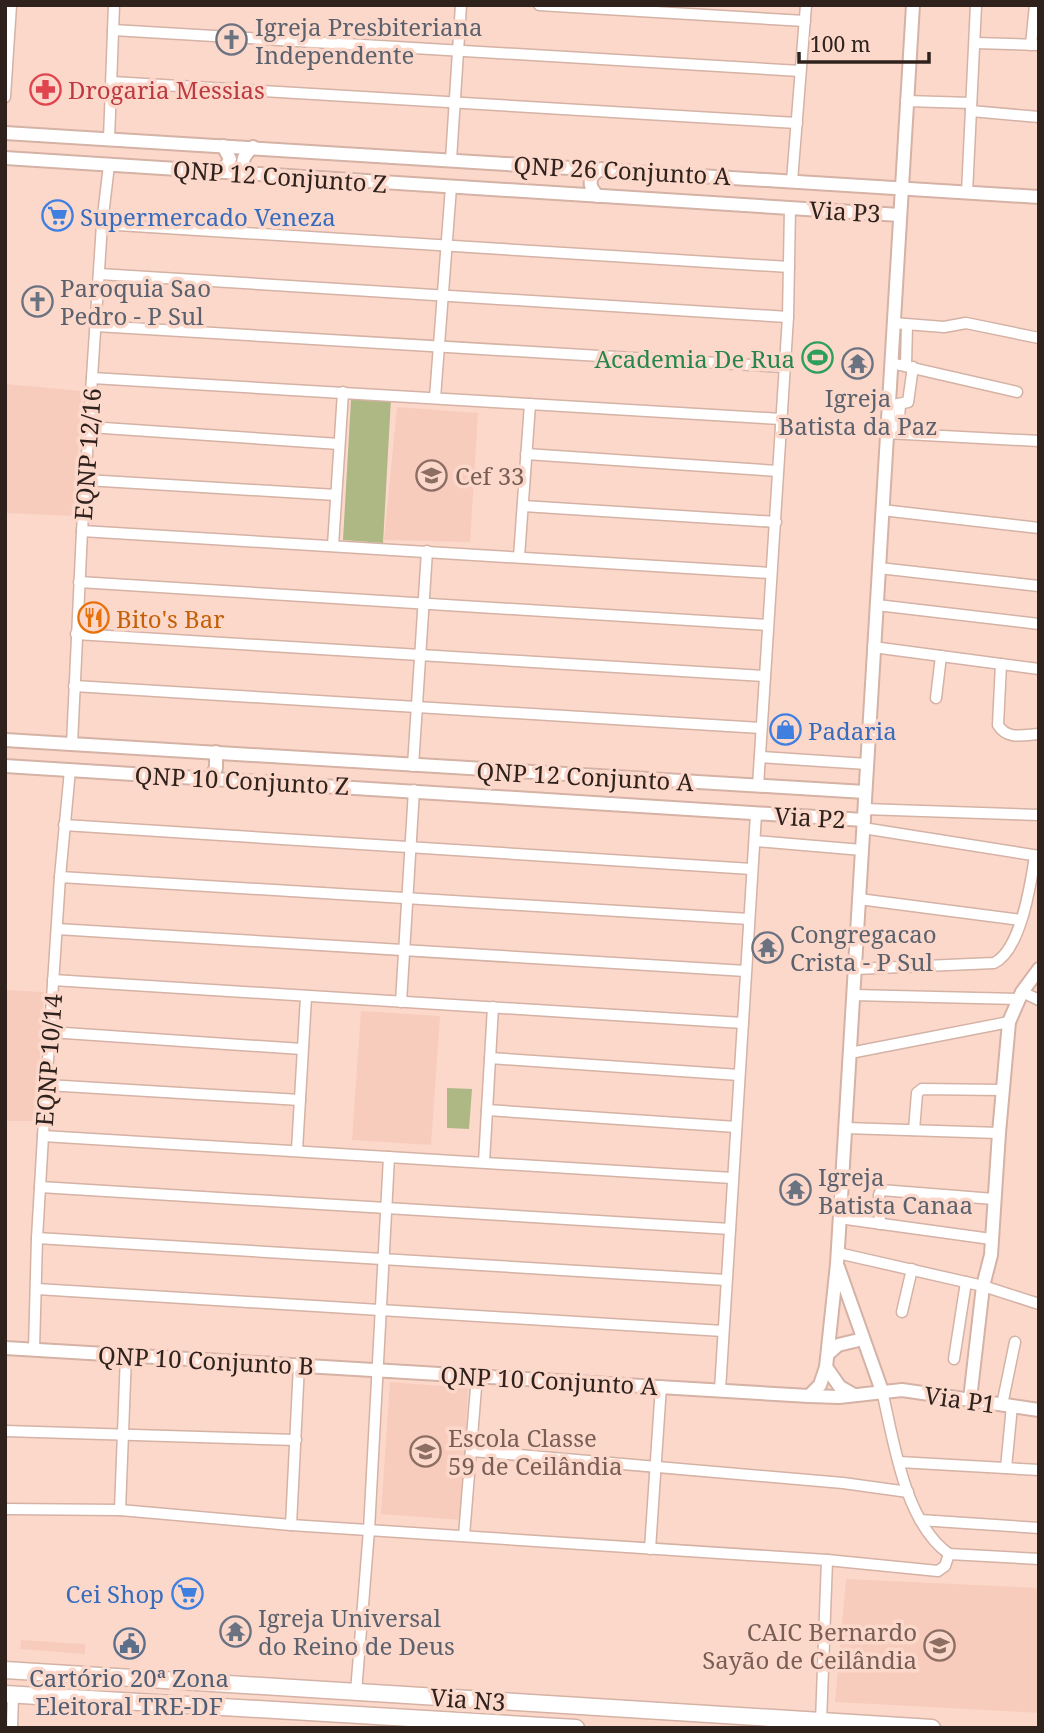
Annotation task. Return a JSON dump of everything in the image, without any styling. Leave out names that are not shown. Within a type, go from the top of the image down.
[{"type":"main road","name":"Via N3","points":[[5,1670],[924,1727]]},
{"type":"main road","points":[[15,1694],[63,1691],[124,1694],[129,1691],[131,1685],[125,1678]]},
{"type":"main road","points":[[145,1702],[140,1692],[146,1686],[202,1689],[232,1685]]},
{"type":"main road","name":"Via N3","points":[[15,1694],[145,1702],[356,1722],[411,1718],[576,1728]]},
{"type":"main road","points":[[411,1718],[455,1715],[514,1718],[520,1709],[514,1702]]},
{"type":"main road","points":[[538,1725],[533,1718],[538,1710],[596,1714],[634,1710]]},
{"type":"street","points":[[5,97],[11,5]]},
{"type":"street","points":[[5,133],[110,139],[114,5]]},
{"type":"street","points":[[451,160],[461,5]]},
{"type":"street","points":[[539,5],[804,21]]},
{"type":"street","points":[[792,181],[806,5]]},
{"type":"street","points":[[756,814],[720,1390],[808,1396],[820,1385],[827,1361],[837,1258],[882,510],[894,405],[891,363],[913,5]]},
{"type":"street","points":[[967,193],[976,5]]},
{"type":"street","points":[[975,43],[1035,45],[1035,5]]},
{"type":"street","points":[[113,30],[800,71]]},
{"type":"street","points":[[112,82],[797,123]]},
{"type":"street","points":[[906,101],[1039,117]]},
{"type":"street","name":"QNP 26 Conjunto A","points":[[110,139],[792,181]]},
{"type":"street","points":[[218,172],[228,165],[230,159],[223,146]]},
{"type":"street","points":[[247,174],[242,164],[243,159],[254,147]]},
{"type":"street","points":[[5,158],[109,165]]},
{"type":"street","name":"QNP 12 Conjunto Z","points":[[109,165],[598,196]]},
{"type":"street","name":"EQNP 12/16","points":[[72,744],[82,531],[102,224],[109,165]]},
{"type":"street","points":[[571,194],[579,181],[573,168]]},
{"type":"street","points":[[598,196],[591,190],[589,181],[594,173],[602,169]]},
{"type":"street","name":"Via P3","points":[[792,181],[1039,197]]},
{"type":"street","points":[[435,398],[451,187]]},
{"type":"street","name":"Via P3","points":[[598,196],[900,215]]},
{"type":"street","points":[[758,786],[788,317],[790,208]]},
{"type":"street","points":[[102,224],[789,267]]},
{"type":"street","points":[[99,274],[788,317]]},
{"type":"street","points":[[893,323],[944,327],[967,323],[1039,338]]},
{"type":"street","points":[[894,405],[906,403],[908,400],[907,325]]},
{"type":"street","points":[[96,326],[785,367]]},
{"type":"street","points":[[891,363],[1017,392]]},
{"type":"street","points":[[92,378],[782,419]]},
{"type":"street","points":[[333,546],[343,393]]},
{"type":"street","points":[[519,557],[530,404]]},
{"type":"street","points":[[89,426],[339,444]]},
{"type":"street","points":[[892,433],[1039,441]]},
{"type":"street","points":[[526,454],[778,471]]},
{"type":"street","points":[[86,480],[336,495]]},
{"type":"street","points":[[523,506],[776,522]]},
{"type":"street","points":[[882,510],[1039,528]]},
{"type":"street","points":[[82,531],[770,573]]},
{"type":"street","points":[[413,766],[428,551]]},
{"type":"street","points":[[879,568],[1039,586]]},
{"type":"street","points":[[79,582],[767,625]]},
{"type":"street","points":[[877,605],[1039,624]]},
{"type":"street","points":[[76,634],[764,676]]},
{"type":"street","points":[[873,647],[1039,669]]},
{"type":"street","points":[[936,698],[941,656]]},
{"type":"street","points":[[1001,664],[1000,730],[1009,736],[1039,734]]},
{"type":"street","points":[[74,686],[761,728]]},
{"type":"street","points":[[5,740],[72,744]]},
{"type":"street","name":"QNP 12 Conjunto A","points":[[72,744],[758,786]]},
{"type":"street","points":[[211,777],[216,768],[216,752]]},
{"type":"street","points":[[233,779],[228,766],[230,759],[236,754]]},
{"type":"street","points":[[760,757],[867,764]]},
{"type":"street","points":[[5,766],[70,770]]},
{"type":"street","name":"QNP 10 Conjunto Z","points":[[70,770],[594,802]]},
{"type":"street","name":"EQNP 10/14","points":[[34,1350],[43,1136],[60,877],[70,770]]},
{"type":"street","points":[[594,802],[597,776]]},
{"type":"street","points":[[610,803],[614,778]]},
{"type":"street","name":"Via P2","points":[[758,786],[865,792]]},
{"type":"street","points":[[401,1002],[414,790]]},
{"type":"street","name":"Via P2","points":[[594,802],[864,819]]},
{"type":"street","points":[[864,819],[1039,815]]},
{"type":"street","points":[[855,969],[994,963],[1006,954],[1021,920],[1037,856],[864,819]]},
{"type":"street","points":[[64,825],[752,869]]},
{"type":"street","points":[[755,841],[862,850]]},
{"type":"street","points":[[60,877],[749,919]]},
{"type":"street","points":[[859,899],[1021,920]]},
{"type":"street","points":[[57,929],[746,971]]},
{"type":"street","points":[[970,1399],[983,1286],[990,1262],[1009,1022],[1020,995],[1039,969]]},
{"type":"street","points":[[53,981],[743,1023]]},
{"type":"street","points":[[853,995],[1020,995],[1039,1000]]},
{"type":"street","points":[[297,1150],[306,997]]},
{"type":"street","points":[[484,1162],[493,1007]]},
{"type":"street","points":[[850,1053],[1009,1022]]},
{"type":"street","points":[[50,1032],[302,1049]]},
{"type":"street","points":[[490,1058],[739,1075]]},
{"type":"street","points":[[47,1085],[300,1100]]},
{"type":"street","points":[[914,1130],[919,1090],[1002,1090]]},
{"type":"street","points":[[487,1110],[736,1127]]},
{"type":"street","points":[[845,1128],[999,1133]]},
{"type":"street","points":[[43,1136],[732,1178]]},
{"type":"street","points":[[356,1692],[369,1530],[389,1157]]},
{"type":"street","points":[[40,1186],[730,1228]]},
{"type":"street","points":[[880,1224],[881,1191],[994,1199]]},
{"type":"street","points":[[839,1218],[991,1239]]},
{"type":"street","points":[[37,1238],[726,1280]]},
{"type":"street","points":[[837,1258],[912,1269],[983,1286],[1039,1304]]},
{"type":"street","points":[[837,1258],[882,1391],[908,1492],[920,1520],[939,1547],[949,1554],[1039,1559]]},
{"type":"street","points":[[902,1312],[912,1269]]},
{"type":"street","points":[[954,1359],[967,1282]]},
{"type":"street","points":[[37,1289],[723,1331]]},
{"type":"street","points":[[827,1361],[838,1345],[863,1339]]},
{"type":"street","points":[[1006,1468],[1007,1406],[1015,1342]]},
{"type":"street","points":[[5,1348],[34,1350]]},
{"type":"street","name":"QNP 10 Conjunto B","points":[[34,1350],[378,1370]]},
{"type":"street","points":[[120,1510],[126,1355]]},
{"type":"street","points":[[827,1361],[841,1387],[857,1394],[868,1384],[873,1368]]},
{"type":"street","points":[[291,1525],[299,1365]]},
{"type":"street","name":"QNP 10 Conjunto A","points":[[378,1370],[720,1390]]},
{"type":"street","points":[[464,1536],[477,1376]]},
{"type":"street","points":[[650,1549],[661,1386]]},
{"type":"street","name":"Via P1","points":[[808,1396],[839,1397],[902,1390],[1039,1410]]},
{"type":"street","points":[[5,1431],[296,1440]]},
{"type":"street","points":[[472,1451],[843,1483],[908,1492]]},
{"type":"street","points":[[899,1462],[1039,1470]]},
{"type":"street","points":[[5,1509],[120,1510],[291,1525],[827,1560],[938,1570],[944,1567],[949,1554]]},
{"type":"street","points":[[920,1520],[1039,1528]]},
{"type":"street","points":[[821,1722],[827,1560]]},
{"type":"street","points":[[12,1728],[15,1694]]},
{"type":"shaded area","points":[[5,384],[82,391],[74,516],[5,513]]},
{"type":"shaded area","name":"Cef 33","points":[[397,407],[478,413],[470,542],[384,540]]},
{"type":"shaded area","points":[[5,990],[44,992],[36,1121],[5,1121]]},
{"type":"shaded area","points":[[361,1011],[440,1016],[431,1145],[352,1140]]},
{"type":"shaded area","name":"Escola Classe 59 de Ceilândia","points":[[390,1382],[468,1388],[461,1520],[381,1514]]},
{"type":"shaded area","name":"CAIC Bernardo Sayão de Ceilândia","points":[[846,1579],[1039,1588],[1039,1713],[835,1702]]},
{"type":"shaded area","points":[[21,1640],[85,1644],[85,1654],[20,1649]]},
{"type":"green space","points":[[391,398],[383,543],[343,540],[351,400]]},
{"type":"green space","points":[[447,1088],[472,1089],[469,1129],[447,1128]]},
{"type":"place","name":"Igreja Presbiteriana Independente","points":[[232,40]]},
{"type":"place","name":"Drogaria Messias","points":[[45,89]]},
{"type":"place","name":"Supermercado Veneza","points":[[57,216]]},
{"type":"place","name":"Paroquia Sao Pedro - P Sul","points":[[37,301]]},
{"type":"place","name":"Academia De Rua","points":[[818,358]]},
{"type":"place","name":"Igreja Batista da Paz","points":[[858,363]]},
{"type":"place","name":"Cef 33","points":[[432,475]]},
{"type":"place","name":"Bito's Bar","points":[[93,618]]},
{"type":"place","name":"Padaria","points":[[785,730]]},
{"type":"place","name":"Congregacao Crista - P Sul","points":[[767,947]]},
{"type":"place","name":"Igreja Batista Canaa","points":[[795,1190]]},
{"type":"place","name":"Escola Classe 59 de Ceilândia","points":[[425,1451]]},
{"type":"place","name":"Cei Shop","points":[[187,1593]]},
{"type":"place","name":"Igreja Universal do Reino de Deus","points":[[235,1631]]},
{"type":"place","name":"Cartório 20ª Zona Eleitoral TRE-DF","points":[[129,1643]]},
{"type":"place","name":"CAIC Bernardo Sayão de Ceilândia","points":[[940,1645]]}]
